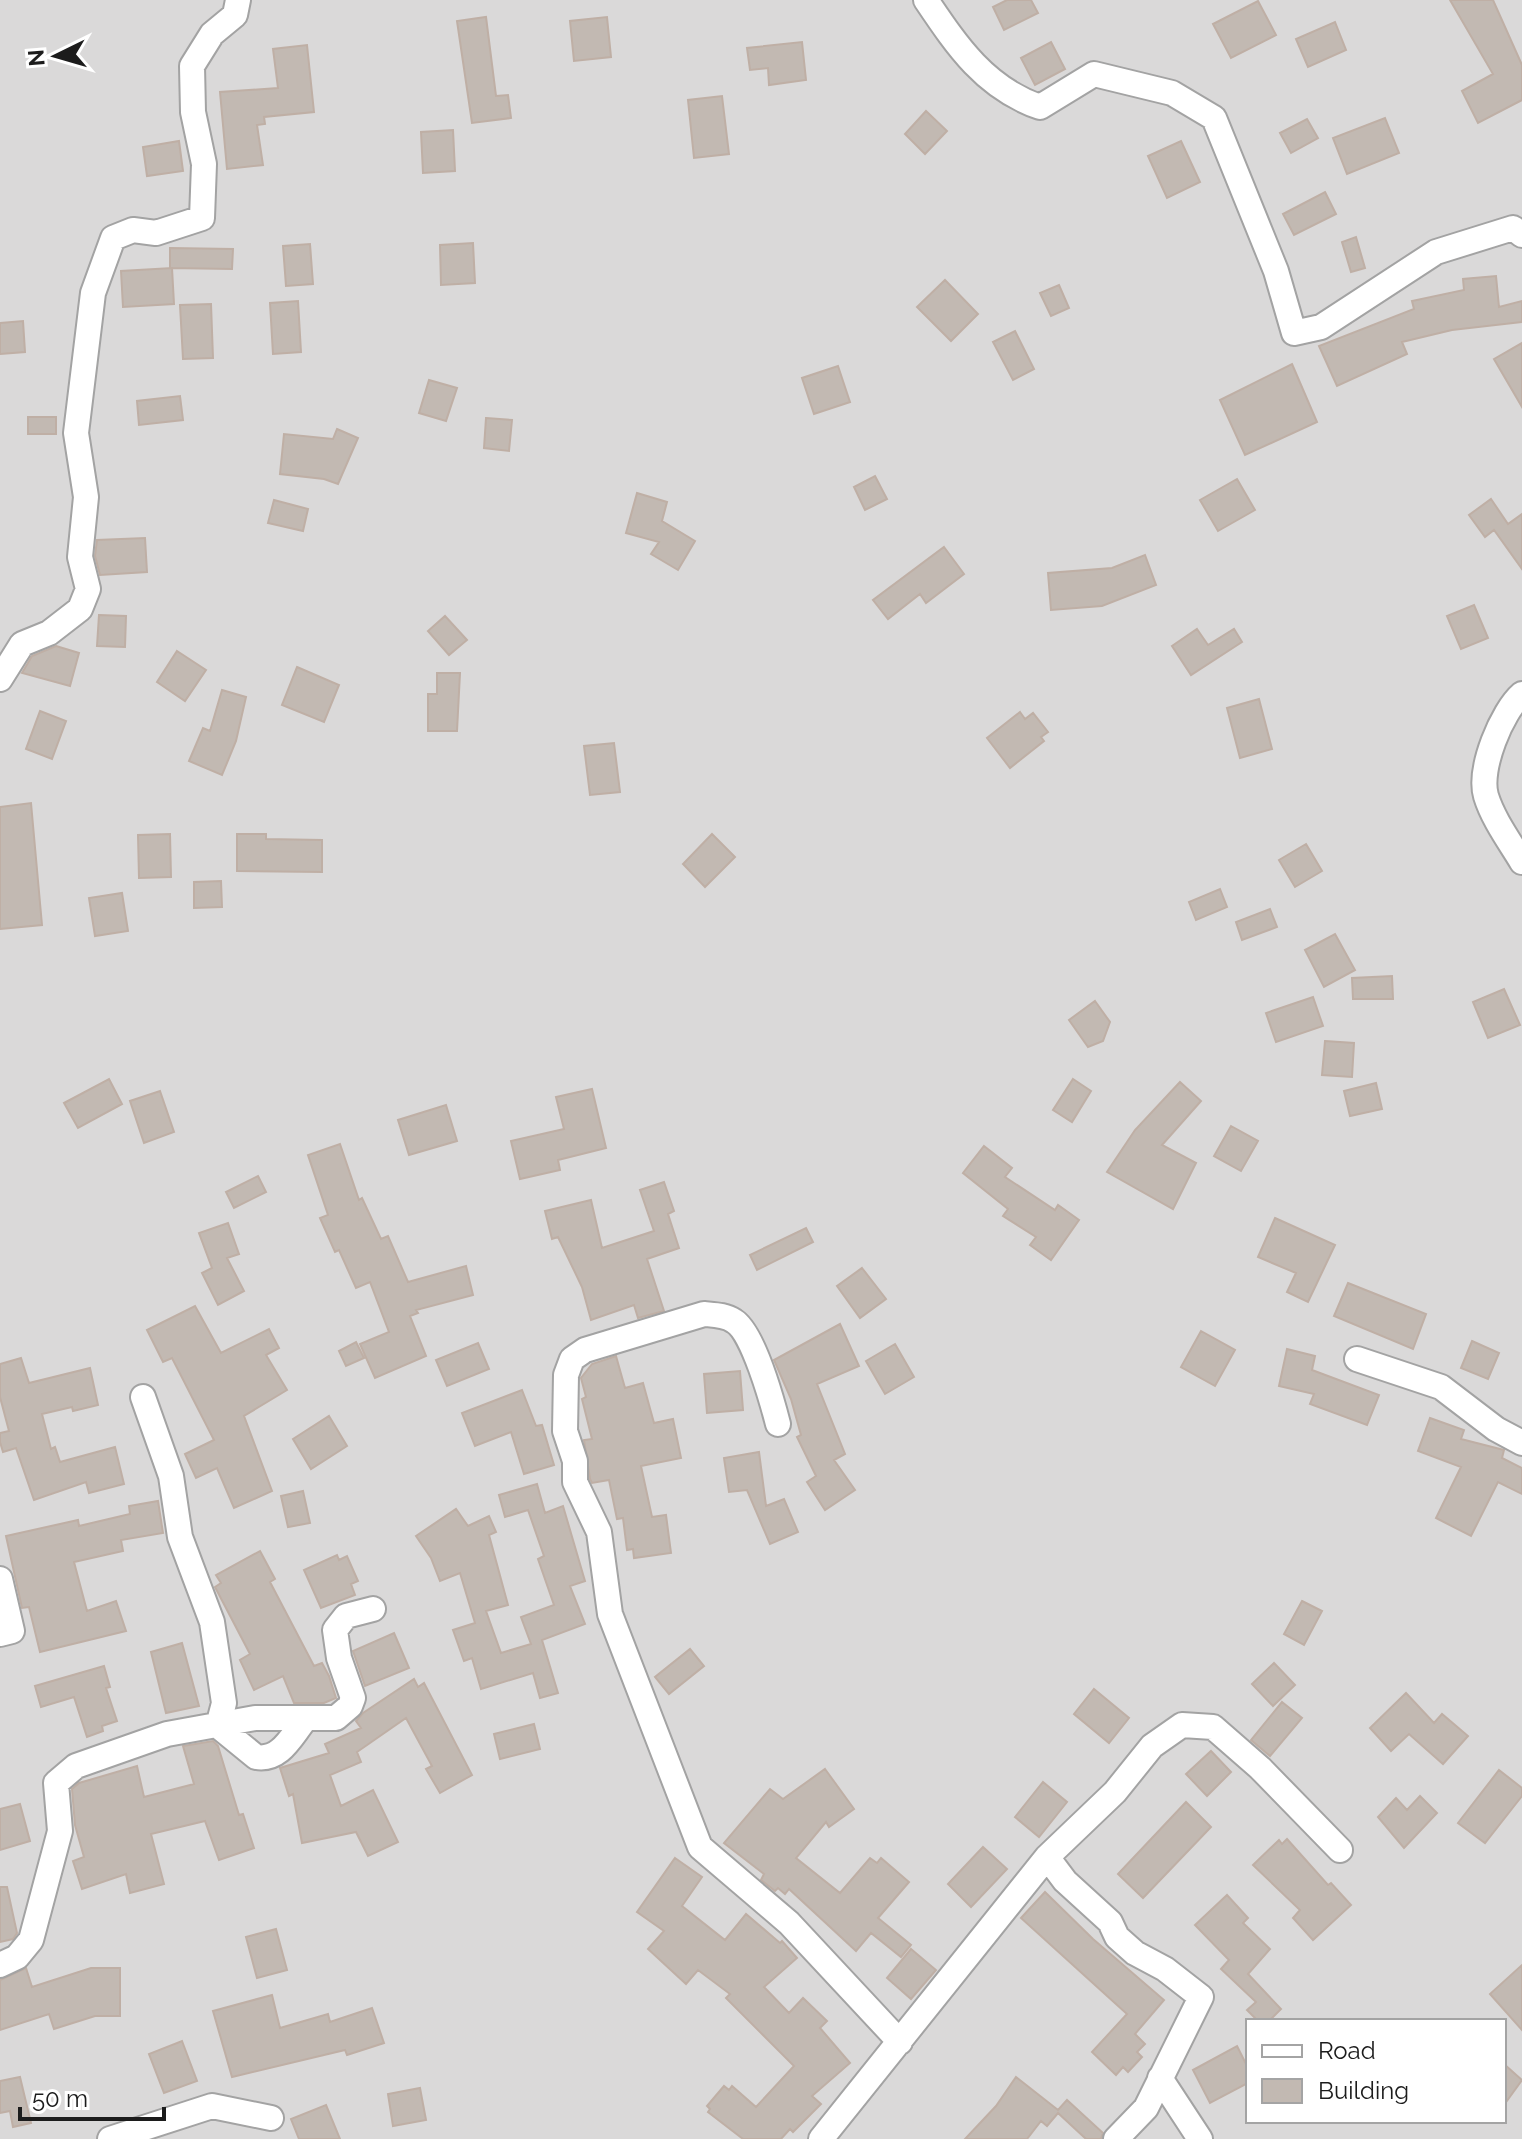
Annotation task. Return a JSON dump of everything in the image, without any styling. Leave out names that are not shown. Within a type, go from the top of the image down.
[{"type":"street","points":[[0,679],[22,644],[49,633],[80,609],[88,589],[80,557],[86,497],[76,433],[93,293],[113,238],[133,230],[156,233],[202,218],[204,164],[193,112],[192,66],[212,34],[235,15],[238,0]]},
{"type":"street","points":[[926,0],[981,74],[1016,99],[1040,107],[1094,74],[1172,93],[1214,118],[1276,271],[1294,333],[1321,327],[1436,252],[1513,228],[1522,235]]},
{"type":"street","points":[[1522,694],[1498,727],[1487,769],[1485,794],[1522,862]]},
{"type":"street","points":[[778,1424],[750,1343],[737,1322],[721,1315],[704,1314],[585,1350],[572,1359],[566,1375],[565,1431],[575,1461],[575,1482],[599,1532],[610,1614],[700,1847],[789,1923],[900,2042]]},
{"type":"street","points":[[1357,1359],[1441,1387],[1496,1429],[1522,1443]]},
{"type":"street","points":[[143,1397],[171,1476],[180,1537],[212,1622],[224,1703],[218,1726]]},
{"type":"street","points":[[0,1579],[12,1631],[0,1634]]},
{"type":"street","points":[[0,1965],[17,1957],[31,1940],[60,1831],[56,1783],[76,1766],[167,1734],[255,1718],[304,1721],[336,1718],[350,1706],[353,1698],[339,1658],[335,1630],[346,1616],[373,1609]]},
{"type":"street","points":[[218,1726],[256,1757],[263,1758],[277,1754],[304,1721]]},
{"type":"street","points":[[821,2139],[1047,1857],[1115,1792],[1152,1746],[1182,1725],[1213,1727],[1260,1768],[1340,1850]]},
{"type":"street","points":[[1047,1857],[1065,1881],[1110,1922],[1117,1937],[1135,1953],[1165,1969],[1201,1997],[1146,2108],[1116,2139]]},
{"type":"street","points":[[1160,2078],[1200,2139]]},
{"type":"street","points":[[123,2137],[212,2106],[271,2118]]},
{"type":"shaded area","points":[[0,0],[1522,0],[1522,2139],[0,2139]]},
{"type":"building","points":[[1007,0],[1031,0],[1038,13],[1004,30],[993,7]]},
{"type":"building","points":[[1450,0],[1493,0],[1522,65],[1522,100],[1478,123],[1462,91],[1493,74]]},
{"type":"building","points":[[1258,1],[1276,35],[1231,58],[1213,24]]},
{"type":"building","points":[[486,17],[496,96],[508,95],[511,118],[472,123],[457,21]]},
{"type":"building","points":[[607,17],[611,57],[574,61],[570,21]]},
{"type":"building","points":[[1335,22],[1346,50],[1308,67],[1296,39]]},
{"type":"building","points":[[802,42],[806,80],[769,85],[768,68],[750,70],[747,48]]},
{"type":"building","points":[[1051,42],[1065,69],[1035,85],[1021,58]]},
{"type":"building","points":[[307,45],[314,112],[264,117],[265,124],[257,125],[263,165],[227,169],[220,92],[278,88],[273,49]]},
{"type":"building","points":[[722,96],[729,154],[694,158],[688,100]]},
{"type":"building","points":[[926,111],[947,131],[925,154],[905,134]]},
{"type":"building","points":[[1385,118],[1399,153],[1347,174],[1333,138]]},
{"type":"building","points":[[1307,119],[1318,138],[1291,153],[1280,133]]},
{"type":"building","points":[[453,130],[455,171],[423,173],[421,132]]},
{"type":"building","points":[[179,141],[183,171],[147,176],[143,147]]},
{"type":"building","points":[[1181,141],[1200,182],[1167,198],[1148,156]]},
{"type":"building","points":[[1325,192],[1336,214],[1294,235],[1283,214]]},
{"type":"building","points":[[1356,237],[1365,268],[1351,272],[1342,242]]},
{"type":"building","points":[[473,243],[475,283],[441,285],[440,245]]},
{"type":"building","points":[[310,244],[313,284],[286,286],[283,246]]},
{"type":"building","points":[[170,248],[233,249],[232,269],[170,268]]},
{"type":"building","points":[[172,268],[174,304],[123,307],[121,271]]},
{"type":"building","points":[[1496,276],[1499,307],[1522,301],[1522,322],[1452,330],[1402,342],[1407,354],[1337,386],[1319,346],[1414,309],[1412,301],[1464,290],[1463,279]]},
{"type":"building","points":[[945,280],[978,314],[951,341],[917,307]]},
{"type":"building","points":[[1059,285],[1069,308],[1051,316],[1040,293]]},
{"type":"building","points":[[298,301],[301,352],[273,354],[270,303]]},
{"type":"building","points":[[211,304],[213,358],[183,359],[180,305]]},
{"type":"building","points":[[23,321],[25,352],[0,354],[0,323]]},
{"type":"building","points":[[1015,331],[1034,369],[1013,380],[993,342]]},
{"type":"building","points":[[1522,343],[1522,407],[1494,359]]},
{"type":"building","points":[[1292,364],[1317,422],[1245,455],[1220,400]]},
{"type":"building","points":[[838,366],[850,402],[814,414],[802,378]]},
{"type":"building","points":[[429,380],[457,388],[446,421],[419,413]]},
{"type":"building","points":[[180,396],[183,420],[139,425],[137,401]]},
{"type":"building","points":[[28,417],[56,417],[56,434],[28,434]]},
{"type":"building","points":[[486,418],[512,420],[509,451],[484,448]]},
{"type":"building","points":[[337,429],[358,438],[338,484],[324,479],[280,474],[284,434],[333,439]]},
{"type":"building","points":[[875,476],[887,499],[865,510],[854,487]]},
{"type":"building","points":[[1237,479],[1255,510],[1218,531],[1200,500]]},
{"type":"building","points":[[637,493],[667,502],[662,521],[695,541],[678,570],[651,554],[659,542],[626,533]]},
{"type":"building","points":[[1491,499],[1508,524],[1522,514],[1522,569],[1494,530],[1485,537],[1469,515]]},
{"type":"building","points":[[274,500],[308,509],[303,531],[268,523]]},
{"type":"building","points":[[145,538],[147,572],[100,575],[95,556],[97,540]]},
{"type":"building","points":[[944,547],[964,574],[926,603],[920,594],[888,619],[873,600]]},
{"type":"building","points":[[1145,555],[1156,585],[1102,606],[1051,610],[1048,573],[1112,568]]},
{"type":"building","points":[[1474,605],[1488,638],[1461,649],[1447,616]]},
{"type":"building","points":[[99,615],[126,616],[125,647],[97,646]]},
{"type":"building","points":[[445,616],[467,640],[449,655],[428,631]]},
{"type":"building","points":[[1197,629],[1208,645],[1234,629],[1242,642],[1191,675],[1172,646]]},
{"type":"building","points":[[56,646],[79,653],[70,686],[22,673],[32,656]]},
{"type":"building","points":[[177,651],[206,670],[185,701],[157,682]]},
{"type":"building","points":[[297,667],[339,685],[324,722],[282,705]]},
{"type":"building","points":[[437,673],[460,673],[457,731],[428,731],[428,694],[437,694]]},
{"type":"building","points":[[222,690],[246,697],[236,741],[222,775],[189,761],[203,728],[210,731]]},
{"type":"building","points":[[1259,699],[1272,749],[1240,758],[1227,708]]},
{"type":"building","points":[[40,711],[66,721],[52,759],[26,749]]},
{"type":"building","points":[[1020,712],[1025,719],[1033,713],[1048,732],[1041,737],[1044,741],[1010,768],[987,738]]},
{"type":"building","points":[[614,743],[620,792],[590,795],[584,746]]},
{"type":"building","points":[[31,803],[42,925],[0,929],[0,807]]},
{"type":"building","points":[[170,834],[171,877],[139,878],[138,835]]},
{"type":"building","points":[[237,834],[266,834],[266,839],[322,840],[322,872],[237,871]]},
{"type":"building","points":[[712,834],[735,857],[705,887],[683,864]]},
{"type":"building","points":[[1306,844],[1322,871],[1295,887],[1279,860]]},
{"type":"building","points":[[221,881],[222,907],[194,908],[194,882]]},
{"type":"building","points":[[1220,889],[1227,907],[1196,920],[1189,902]]},
{"type":"building","points":[[122,893],[128,931],[95,936],[89,898]]},
{"type":"building","points":[[1270,909],[1277,927],[1242,940],[1236,922]]},
{"type":"building","points":[[1335,934],[1355,970],[1324,987],[1305,950]]},
{"type":"building","points":[[1392,976],[1393,999],[1353,999],[1352,978]]},
{"type":"building","points":[[1504,989],[1520,1025],[1488,1038],[1473,1002]]},
{"type":"building","points":[[1313,997],[1323,1026],[1276,1042],[1266,1013]]},
{"type":"building","points":[[1095,1001],[1110,1022],[1103,1041],[1088,1047],[1069,1020]]},
{"type":"building","points":[[1325,1041],[1354,1043],[1352,1077],[1322,1075]]},
{"type":"building","points":[[109,1079],[122,1104],[78,1128],[64,1103]]},
{"type":"building","points":[[1073,1079],[1091,1091],[1072,1122],[1053,1110]]},
{"type":"building","points":[[1180,1082],[1201,1101],[1162,1145],[1196,1163],[1173,1209],[1107,1172],[1135,1130]]},
{"type":"building","points":[[1376,1083],[1382,1109],[1350,1116],[1344,1091]]},
{"type":"building","points":[[592,1089],[606,1148],[558,1160],[560,1170],[520,1179],[511,1141],[564,1129],[556,1097]]},
{"type":"building","points":[[160,1091],[174,1132],[144,1143],[130,1101]]},
{"type":"building","points":[[446,1105],[457,1141],[409,1155],[398,1120]]},
{"type":"building","points":[[1231,1126],[1258,1141],[1241,1171],[1214,1156]]},
{"type":"building","points":[[340,1144],[359,1200],[362,1198],[381,1239],[388,1236],[408,1282],[466,1266],[473,1295],[416,1310],[418,1313],[410,1316],[426,1356],[375,1378],[360,1344],[389,1332],[370,1282],[356,1288],[339,1250],[335,1252],[320,1218],[328,1215],[308,1155]]},
{"type":"building","points":[[984,1146],[1012,1168],[1005,1177],[1055,1210],[1058,1205],[1079,1220],[1051,1260],[1030,1245],[1036,1237],[1003,1216],[1008,1209],[963,1173]]},
{"type":"building","points":[[258,1176],[266,1192],[234,1208],[226,1192]]},
{"type":"building","points":[[664,1182],[674,1211],[668,1214],[679,1248],[647,1259],[664,1311],[638,1318],[634,1305],[591,1320],[582,1287],[558,1237],[552,1239],[545,1211],[591,1200],[602,1248],[654,1231],[640,1190]]},
{"type":"building","points":[[1275,1218],[1335,1245],[1308,1302],[1287,1292],[1296,1273],[1258,1257]]},
{"type":"building","points":[[228,1223],[239,1254],[227,1258],[244,1291],[218,1305],[202,1273],[212,1268],[199,1233]]},
{"type":"building","points":[[806,1228],[813,1242],[757,1270],[750,1255]]},
{"type":"building","points":[[862,1268],[886,1299],[860,1318],[837,1286]]},
{"type":"building","points":[[1348,1283],[1426,1314],[1413,1349],[1334,1316]]},
{"type":"building","points":[[195,1306],[221,1353],[269,1329],[279,1348],[266,1355],[287,1390],[244,1416],[272,1491],[234,1508],[217,1468],[196,1478],[185,1454],[214,1440],[172,1358],[163,1362],[147,1330]]},
{"type":"building","points":[[840,1324],[859,1366],[817,1384],[845,1454],[834,1460],[855,1490],[825,1510],[807,1482],[816,1476],[797,1437],[801,1435],[791,1399],[774,1360]]},
{"type":"building","points":[[1201,1331],[1235,1350],[1215,1386],[1181,1367]]},
{"type":"building","points":[[1472,1341],[1499,1353],[1488,1379],[1461,1368]]},
{"type":"building","points":[[356,1342],[364,1358],[346,1366],[339,1351]]},
{"type":"building","points":[[478,1343],[489,1369],[447,1386],[436,1360]]},
{"type":"building","points":[[895,1344],[914,1377],[885,1394],[866,1361]]},
{"type":"building","points":[[1287,1349],[1315,1356],[1312,1370],[1379,1395],[1367,1425],[1310,1404],[1314,1394],[1279,1386]]},
{"type":"building","points":[[616,1356],[625,1388],[643,1383],[654,1423],[673,1419],[681,1458],[641,1466],[652,1517],[666,1515],[671,1553],[634,1558],[633,1549],[627,1550],[623,1518],[617,1519],[609,1480],[592,1483],[590,1479],[584,1440],[592,1439],[582,1399],[586,1397],[581,1378],[592,1364]]},
{"type":"building","points":[[21,1358],[29,1383],[90,1368],[98,1405],[42,1414],[51,1449],[55,1447],[60,1462],[115,1447],[124,1484],[89,1493],[86,1482],[34,1500],[16,1448],[3,1452],[0,1442],[0,1433],[9,1431],[0,1397],[0,1364]]},
{"type":"building","points":[[740,1371],[743,1410],[707,1413],[704,1374]]},
{"type":"building","points":[[522,1390],[536,1426],[542,1425],[554,1465],[524,1474],[511,1432],[475,1446],[462,1413]]},
{"type":"building","points":[[329,1416],[347,1446],[311,1469],[293,1439]]},
{"type":"building","points":[[1430,1418],[1464,1430],[1461,1439],[1504,1450],[1502,1458],[1522,1468],[1522,1494],[1498,1482],[1471,1536],[1436,1518],[1461,1467],[1418,1451]]},
{"type":"building","points":[[759,1452],[766,1506],[784,1499],[798,1532],[770,1544],[747,1490],[729,1492],[724,1458]]},
{"type":"building","points":[[537,1484],[545,1513],[563,1506],[585,1581],[570,1586],[585,1624],[542,1640],[558,1693],[540,1698],[533,1673],[481,1689],[472,1658],[464,1661],[453,1630],[475,1623],[460,1573],[440,1581],[431,1558],[416,1536],[456,1509],[468,1526],[489,1516],[496,1532],[489,1535],[508,1605],[486,1611],[501,1653],[531,1644],[521,1617],[554,1605],[538,1559],[544,1556],[528,1510],[505,1517],[499,1495]]},
{"type":"building","points":[[303,1491],[310,1523],[288,1527],[281,1496]]},
{"type":"building","points":[[158,1501],[163,1533],[121,1540],[123,1551],[74,1562],[87,1611],[116,1601],[126,1631],[40,1652],[29,1607],[22,1608],[6,1536],[78,1520],[79,1526],[130,1514],[129,1506]]},
{"type":"building","points":[[260,1551],[275,1579],[270,1582],[314,1666],[322,1663],[336,1698],[324,1703],[294,1703],[283,1676],[254,1690],[240,1660],[250,1654],[215,1587],[221,1583],[216,1575]]},
{"type":"building","points":[[337,1555],[339,1560],[347,1556],[358,1581],[351,1584],[355,1595],[321,1608],[304,1570]]},
{"type":"building","points":[[1302,1601],[1322,1611],[1304,1645],[1284,1634]]},
{"type":"building","points":[[394,1633],[409,1668],[365,1686],[353,1651]]},
{"type":"building","points":[[182,1643],[199,1706],[166,1713],[151,1652]]},
{"type":"building","points":[[690,1649],[704,1666],[669,1694],[655,1677]]},
{"type":"building","points":[[1274,1663],[1295,1685],[1273,1706],[1252,1684]]},
{"type":"building","points":[[104,1666],[110,1687],[106,1688],[117,1721],[102,1726],[103,1731],[87,1737],[74,1697],[41,1707],[35,1686]]},
{"type":"building","points":[[414,1679],[418,1687],[424,1683],[472,1775],[440,1793],[426,1769],[432,1766],[406,1718],[357,1752],[361,1762],[330,1775],[341,1806],[373,1790],[398,1842],[368,1856],[356,1832],[302,1843],[293,1794],[289,1796],[280,1768],[329,1753],[325,1744],[361,1728],[356,1721],[363,1713]]},
{"type":"building","points":[[1094,1689],[1129,1718],[1109,1743],[1074,1714]]},
{"type":"building","points":[[1406,1693],[1434,1723],[1442,1714],[1468,1736],[1443,1764],[1409,1734],[1391,1751],[1370,1728]]},
{"type":"building","points":[[1282,1702],[1302,1718],[1270,1756],[1251,1740]]},
{"type":"building","points":[[534,1724],[540,1749],[500,1759],[494,1734]]},
{"type":"building","points":[[213,1741],[218,1746],[239,1815],[243,1814],[254,1848],[219,1860],[205,1821],[151,1834],[164,1884],[130,1893],[126,1874],[82,1889],[73,1861],[84,1857],[75,1825],[72,1789],[79,1783],[137,1766],[144,1797],[194,1784],[183,1746]]},
{"type":"building","points":[[1211,1751],[1231,1772],[1207,1796],[1186,1774]]},
{"type":"building","points":[[825,1769],[854,1809],[829,1827],[826,1822],[796,1858],[840,1893],[870,1858],[877,1863],[881,1858],[909,1882],[878,1918],[911,1945],[901,1957],[871,1933],[856,1951],[789,1889],[785,1894],[778,1888],[775,1891],[761,1880],[764,1874],[724,1843],[770,1789],[783,1799]]},
{"type":"building","points":[[1499,1770],[1522,1788],[1522,1796],[1485,1843],[1458,1823]]},
{"type":"building","points":[[1043,1782],[1067,1802],[1039,1837],[1015,1817]]},
{"type":"building","points":[[1420,1796],[1437,1813],[1404,1848],[1378,1817],[1396,1798],[1407,1810]]},
{"type":"building","points":[[1186,1802],[1211,1827],[1143,1898],[1118,1874]]},
{"type":"building","points":[[20,1804],[30,1841],[0,1850],[0,1809]]},
{"type":"building","points":[[1287,1839],[1328,1885],[1331,1883],[1351,1905],[1313,1940],[1293,1918],[1300,1910],[1253,1865],[1279,1840],[1282,1844]]},
{"type":"building","points":[[983,1847],[1007,1869],[971,1907],[948,1884]]},
{"type":"building","points":[[675,1858],[702,1877],[682,1906],[725,1940],[746,1914],[780,1943],[782,1941],[797,1958],[764,1987],[789,2013],[803,1998],[827,2021],[820,2028],[850,2063],[812,2096],[821,2104],[793,2132],[790,2129],[781,2139],[743,2139],[708,2112],[710,2109],[707,2106],[724,2086],[729,2090],[732,2086],[756,2107],[794,2066],[726,1998],[730,1994],[698,1970],[686,1984],[648,1949],[664,1931],[637,1912]]},
{"type":"building","points":[[0,1887],[7,1887],[17,1933],[13,1939],[0,1942]]},
{"type":"building","points":[[1045,1892],[1093,1939],[1164,2000],[1135,2034],[1145,2044],[1137,2052],[1142,2057],[1128,2072],[1123,2067],[1116,2075],[1092,2052],[1127,2014],[1021,1918]]},
{"type":"building","points":[[1227,1895],[1248,1918],[1243,1923],[1270,1949],[1248,1974],[1281,2009],[1271,2019],[1256,2019],[1247,2010],[1256,2002],[1221,1969],[1229,1960],[1195,1925]]},
{"type":"building","points":[[276,1929],[287,1970],[257,1978],[246,1937]]},
{"type":"building","points":[[911,1949],[936,1970],[911,1999],[887,1978]]},
{"type":"building","points":[[1522,1965],[1522,2030],[1490,1994]]},
{"type":"building","points":[[26,1968],[32,1987],[91,1968],[120,1968],[120,2016],[95,2016],[54,2029],[49,2014],[0,2030],[0,1980]]},
{"type":"building","points":[[272,1995],[280,2028],[328,2014],[330,2022],[372,2008],[384,2043],[347,2055],[345,2050],[232,2077],[213,2011]]},
{"type":"building","points":[[182,2041],[197,2081],[164,2093],[149,2054]]},
{"type":"building","points":[[1237,2046],[1246,2064],[1246,2084],[1210,2103],[1193,2070]]},
{"type":"building","points":[[1506,2066],[1522,2080],[1506,2102]]},
{"type":"building","points":[[20,2077],[31,2123],[13,2127],[10,2111],[0,2113],[0,2081]]},
{"type":"building","points":[[1016,2077],[1058,2110],[1067,2100],[1103,2133],[1101,2139],[1086,2139],[1058,2113],[1047,2126],[1041,2121],[1027,2139],[965,2139],[996,2106]]},
{"type":"building","points":[[420,2088],[426,2120],[393,2126],[388,2094]]},
{"type":"building","points":[[326,2105],[340,2139],[299,2139],[291,2119]]}]
